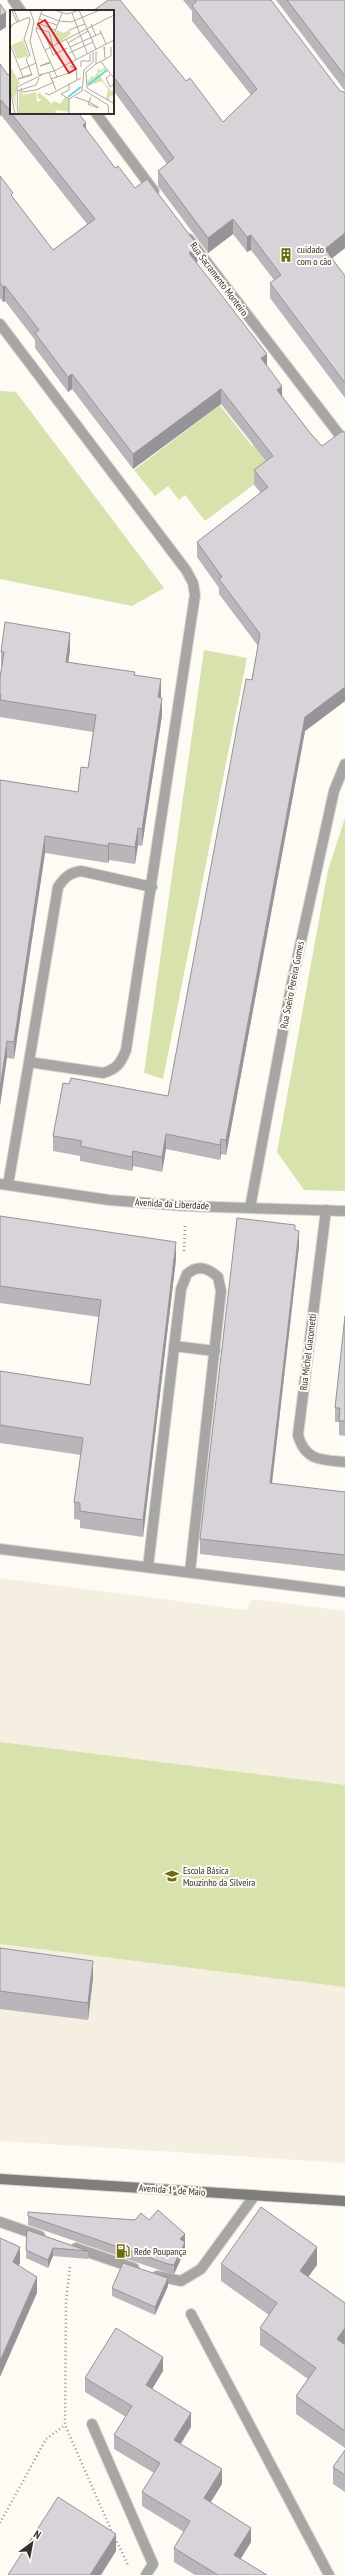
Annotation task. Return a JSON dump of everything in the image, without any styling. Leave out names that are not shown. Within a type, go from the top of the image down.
[{"type":"main road","name":"Avenida 1º de Maio","points":[[0,2179],[345,2201]]},
{"type":"street","points":[[13,0],[20,10]]},
{"type":"street","points":[[97,114],[160,199]]},
{"type":"street","name":"Rua Sacramento Monteiro","points":[[182,230],[345,442]]},
{"type":"street","points":[[0,324],[193,583],[195,596],[152,887],[126,1050],[121,1063],[113,1070],[103,1073],[29,1062]]},
{"type":"street","name":"Rua Soeiro Pereira Gomes","points":[[250,1208],[292,982],[334,791],[345,764]]},
{"type":"street","points":[[4,1185],[29,1062],[58,887],[64,878],[71,873],[81,871],[152,887]]},
{"type":"street","name":"Avenida da Liberdade","points":[[4,1185],[109,1200],[186,1206],[345,1211]]},
{"type":"street","name":"Rua Michel Giacometti","points":[[326,1210],[298,1435],[305,1452],[313,1457],[345,1462]]},
{"type":"street","points":[[148,1567],[181,1289],[186,1274],[198,1268],[212,1271],[221,1284],[215,1351],[190,1572]]},
{"type":"street","points":[[174,1346],[215,1351]]},
{"type":"street","points":[[0,1549],[345,1592]]},
{"type":"street","points":[[65,2244],[166,2279],[181,2281],[201,2270],[254,2195]]},
{"type":"street","points":[[0,2222],[50,2239]]},
{"type":"street","points":[[190,2314],[329,2575]]},
{"type":"street","points":[[92,2424],[153,2564],[146,2575]]},
{"type":"path","points":[[186,1206],[183,1247],[192,1270]]},
{"type":"path","points":[[0,2523],[46,2439],[65,2425]]},
{"type":"shaded area","name":"Escola Básica Mouzinho da Silveira","points":[[0,1578],[246,1610],[252,1599],[345,1611],[345,2163],[0,2141]]},
{"type":"green space","points":[[0,391],[16,392],[164,588],[132,606],[0,579]]},
{"type":"green space","points":[[220,405],[252,446],[294,414],[314,440],[205,521],[185,495],[179,500],[168,486],[155,496],[134,470]]},
{"type":"green space","points":[[204,650],[247,658],[163,1079],[144,1073]]},
{"type":"green space","points":[[345,818],[345,1191],[304,1190],[277,1152],[328,870]]},
{"type":"green space","points":[[0,1742],[345,1785],[345,1987],[0,1944]]},
{"type":"building","points":[[108,0],[120,0],[186,81],[190,78],[223,122],[257,89],[192,6],[196,2],[195,0],[271,0],[340,91],[345,92],[345,233],[325,249],[345,276],[345,383],[270,283],[281,275],[251,235],[247,237],[233,219],[208,238],[158,171],[174,158],[114,77],[114,10],[94,10]]},
{"type":"building","points":[[287,0],[345,0],[345,76]]},
{"type":"building","points":[[0,4],[6,12],[0,16]]},
{"type":"building","points":[[0,64],[8,75],[10,73],[10,111],[1,100],[0,101]]},
{"type":"building","points":[[12,114],[79,114],[86,123],[83,125],[115,168],[118,166],[135,188],[147,179],[198,246],[189,253],[267,354],[261,358],[282,386],[277,390],[311,434],[322,446],[341,432],[345,432],[345,687],[305,717],[226,1140],[221,1139],[220,1145],[166,1134],[162,1157],[133,1151],[132,1157],[80,1146],[82,1141],[53,1136],[63,1083],[69,1084],[71,1078],[168,1096],[246,679],[252,680],[260,634],[219,579],[222,577],[197,542],[268,487],[254,470],[273,456],[221,389],[133,454],[72,374],[68,377],[35,333],[39,330],[5,286],[3,287],[0,283],[0,176],[13,193],[11,195],[53,250],[95,219]]},
{"type":"building","points":[[5,622],[70,633],[66,662],[135,672],[134,675],[161,679],[158,697],[162,698],[142,829],[138,828],[135,847],[109,843],[108,846],[45,836],[14,1042],[7,1041],[0,1089],[0,780],[78,792],[81,767],[88,768],[96,715],[0,700],[0,678],[4,652],[1,652]]},
{"type":"building","points":[[0,1216],[176,1242],[143,1520],[80,1511],[80,1503],[74,1502],[83,1438],[0,1425],[0,1371],[90,1385],[101,1300],[0,1286]]},
{"type":"building","points":[[237,1218],[295,1225],[295,1230],[299,1231],[270,1483],[345,1492],[345,1555],[200,1539]]},
{"type":"building","points":[[345,1316],[345,1421],[339,1421],[340,1408],[335,1408]]},
{"type":"building","points":[[0,1948],[93,1961],[88,2003],[0,1991]]},
{"type":"building","points":[[261,2207],[317,2247],[300,2271],[345,2303],[345,2328],[337,2339],[345,2345],[345,2431],[296,2396],[316,2368],[260,2328],[277,2303],[221,2264]]},
{"type":"building","points":[[158,2210],[185,2234],[180,2239],[185,2242],[174,2265],[28,2216],[28,2212],[135,2220],[141,2213],[149,2220]]},
{"type":"building","points":[[27,2230],[88,2251],[53,2248],[48,2260],[26,2250]]},
{"type":"building","points":[[0,2238],[20,2247],[13,2262],[37,2277],[0,2361]]},
{"type":"building","points":[[123,2263],[168,2278],[155,2307],[112,2288]]},
{"type":"building","points":[[116,2328],[163,2357],[146,2385],[191,2413],[174,2440],[222,2469],[204,2498],[251,2528],[234,2555],[267,2575],[218,2575],[174,2548],[190,2521],[142,2492],[160,2463],[114,2435],[132,2406],[85,2378]]},
{"type":"building","points":[[345,2450],[345,2475],[333,2467]]},
{"type":"building","points":[[58,2497],[116,2534],[90,2575],[8,2575]]},
{"type":"place","name":"cuidado com o cão","points":[[286,255]]},
{"type":"place","name":"Escola Básica Mouzinho da Silveira","points":[[172,1876]]},
{"type":"place","name":"Rede Poupança","points":[[123,2251]]}]
